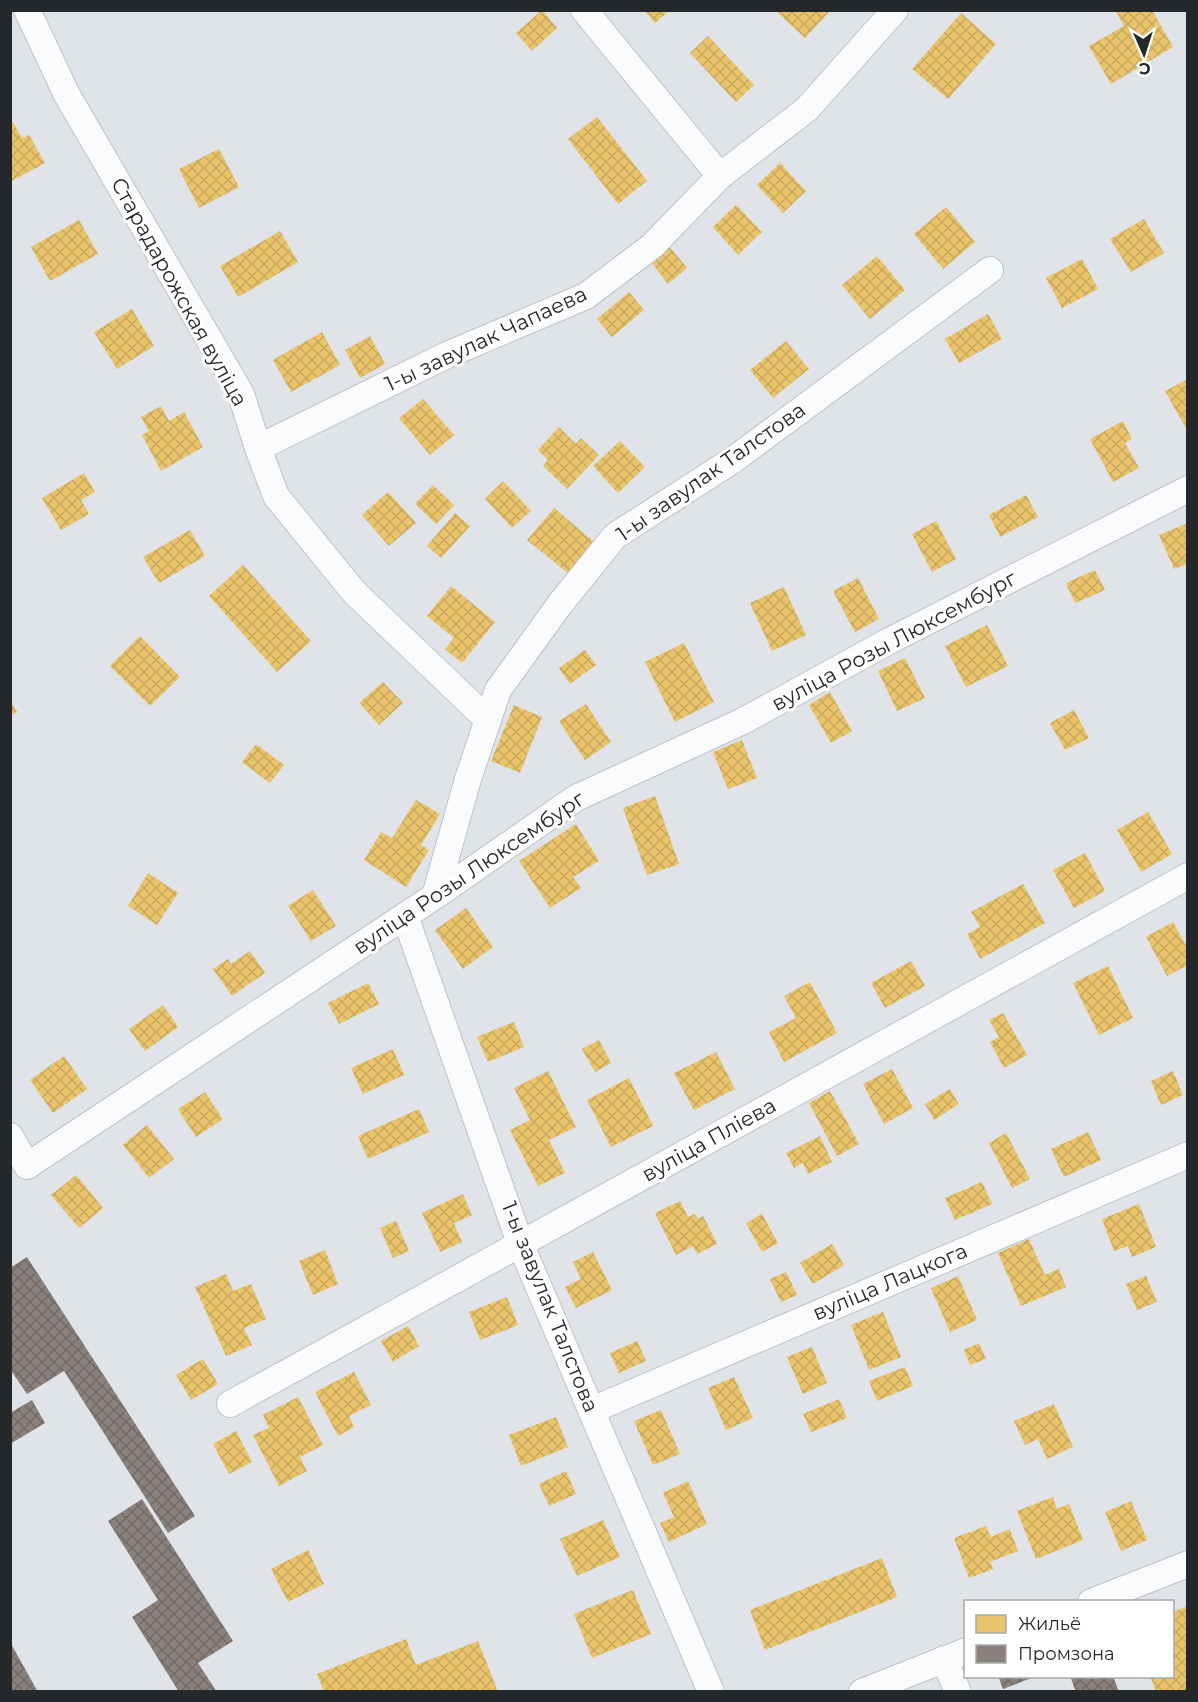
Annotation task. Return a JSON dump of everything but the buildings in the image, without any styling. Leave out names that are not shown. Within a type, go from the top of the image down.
[{"type":"street","name":"Старадарожская вуліца","points":[[27,10],[67,95],[241,394],[276,496],[354,592],[488,720]]},
{"type":"street","points":[[584,10],[720,176]]},
{"type":"street","name":"1-ы завулак Чапаева","points":[[258,448],[447,356],[586,296],[651,246],[720,176],[807,110],[895,10]]},
{"type":"street","name":"1-ы завулак Талстова","points":[[435,896],[451,836],[498,690],[560,604],[615,536],[733,460],[990,270]]},
{"type":"street","name":"вуліца Розы Люксембург","points":[[10,1136],[27,1166],[435,896],[576,798],[742,721],[891,640],[1188,489]]},
{"type":"street","name":"вуліца Пліева","points":[[230,1404],[1188,876]]},
{"type":"street","name":"1-ы завулак Талстова","points":[[405,916],[520,1243],[711,1692]]},
{"type":"street","name":"вуліца Лацкога","points":[[592,1410],[1188,1155]]},
{"type":"street","points":[[1096,1600],[1188,1563]]},
{"type":"street","points":[[862,1692],[955,1655],[958,1692]]}]
